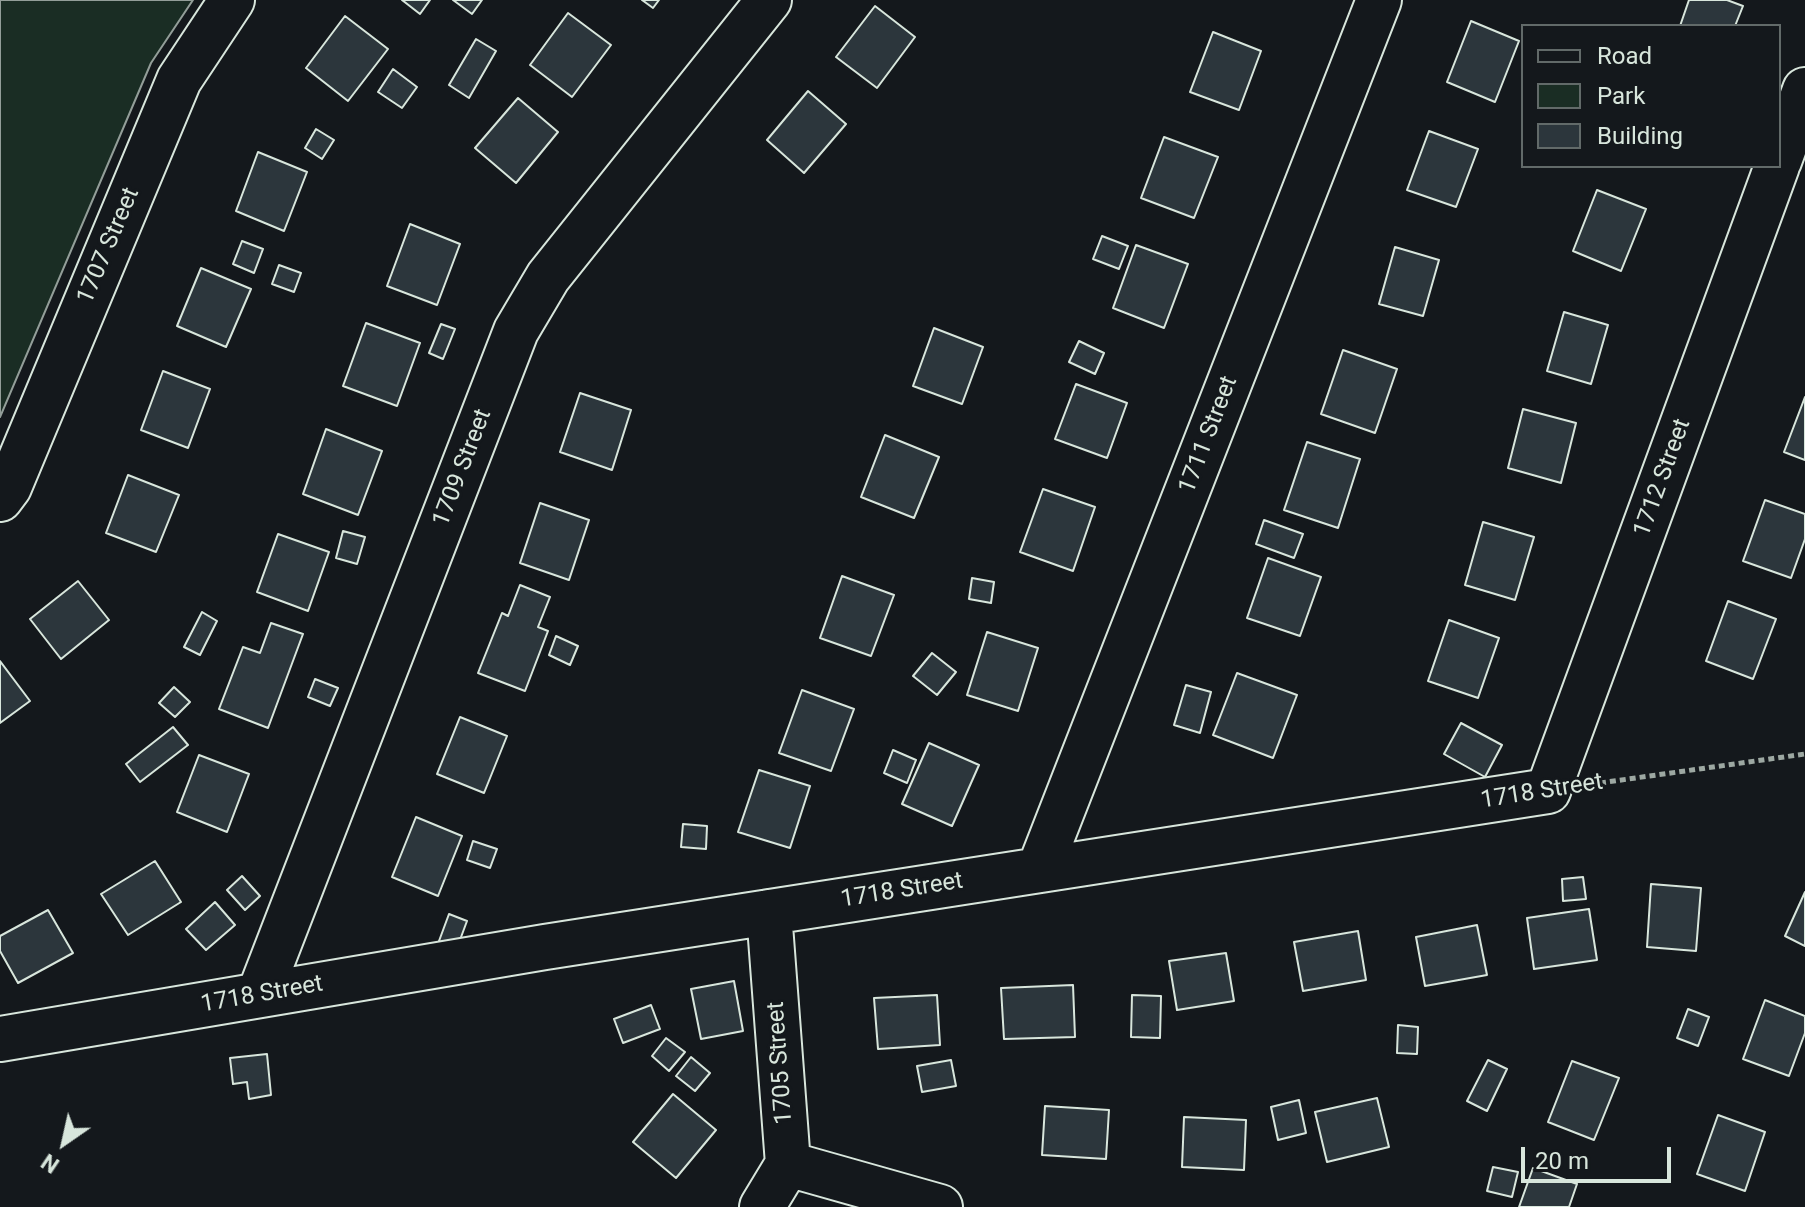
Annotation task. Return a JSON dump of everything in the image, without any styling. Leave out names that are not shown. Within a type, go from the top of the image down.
[{"type":"street","name":"1707 Street","points":[[0,499],[9,487],[179,80],[232,0]]},
{"type":"street","name":"1709 Street","points":[[259,995],[516,331],[558,264],[769,0]]},
{"type":"street","name":"1711 Street","points":[[1039,870],[1379,0]]},
{"type":"street","name":"1712 Street","points":[[1781,155],[1805,90]]},
{"type":"street","name":"1712 Street","points":[[1548,791],[1776,168]]},
{"type":"street","name":"1718 Street","points":[[0,1039],[769,912],[1548,791]]},
{"type":"street","name":"1705 Street","points":[[769,912],[788,1164]]},
{"type":"street","points":[[762,1207],[788,1164],[940,1207]]},
{"type":"path","name":"1718 Street","points":[[1548,791],[1805,754]]},
{"type":"green space","points":[[0,0],[193,0],[151,63],[0,417]]},
{"type":"building","points":[[402,0],[430,0],[420,14]]},
{"type":"building","points":[[453,0],[482,0],[472,14]]},
{"type":"building","points":[[642,0],[659,0],[653,8]]},
{"type":"building","points":[[1689,0],[1727,0],[1743,6],[1736,24],[1681,24]]},
{"type":"building","points":[[875,6],[915,37],[877,88],[836,57]]},
{"type":"building","points":[[568,13],[611,45],[572,97],[530,65]]},
{"type":"building","points":[[345,16],[388,49],[348,101],[306,68]]},
{"type":"building","points":[[1471,21],[1519,41],[1495,102],[1447,82]]},
{"type":"building","points":[[1213,32],[1261,51],[1239,110],[1190,92]]},
{"type":"building","points":[[476,39],[496,51],[469,98],[449,85]]},
{"type":"building","points":[[393,69],[417,87],[402,108],[378,92]]},
{"type":"building","points":[[808,91],[846,124],[804,173],[767,140]]},
{"type":"building","points":[[518,98],[558,132],[516,183],[475,148]]},
{"type":"building","points":[[316,129],[334,140],[322,159],[305,148]]},
{"type":"building","points":[[1429,131],[1478,149],[1456,207],[1407,190]]},
{"type":"building","points":[[1164,137],[1218,157],[1194,218],[1141,198]]},
{"type":"building","points":[[258,152],[307,172],[284,231],[236,211]]},
{"type":"building","points":[[1597,190],[1646,209],[1621,271],[1573,251]]},
{"type":"building","points":[[410,224],[460,244],[437,305],[387,286]]},
{"type":"building","points":[[1102,236],[1128,246],[1119,269],[1093,259]]},
{"type":"building","points":[[242,241],[263,249],[254,273],[233,264]]},
{"type":"building","points":[[1136,245],[1188,264],[1164,328],[1113,308]]},
{"type":"building","points":[[1395,247],[1439,260],[1423,316],[1379,304]]},
{"type":"building","points":[[279,265],[301,273],[294,292],[272,284]]},
{"type":"building","points":[[201,268],[251,289],[226,347],[177,326]]},
{"type":"building","points":[[1564,312],[1608,325],[1591,384],[1547,371]]},
{"type":"building","points":[[366,323],[420,343],[397,406],[343,386]]},
{"type":"building","points":[[441,324],[455,329],[443,359],[429,353]]},
{"type":"building","points":[[934,328],[983,347],[962,404],[913,386]]},
{"type":"building","points":[[1079,341],[1104,353],[1095,374],[1069,362]]},
{"type":"building","points":[[1343,350],[1397,369],[1375,433],[1321,414]]},
{"type":"building","points":[[163,371],[210,389],[188,448],[141,430]]},
{"type":"building","points":[[1076,384],[1127,403],[1107,458],[1055,439]]},
{"type":"building","points":[[580,393],[631,410],[612,470],[560,452]]},
{"type":"building","points":[[1805,397],[1805,460],[1784,452]]},
{"type":"building","points":[[1523,409],[1576,423],[1561,483],[1508,468]]},
{"type":"building","points":[[326,429],[382,451],[358,515],[303,494]]},
{"type":"building","points":[[885,435],[939,457],[914,518],[861,497]]},
{"type":"building","points":[[1307,442],[1360,459],[1338,528],[1284,510]]},
{"type":"building","points":[[128,475],[179,495],[156,552],[106,533]]},
{"type":"building","points":[[1043,489],[1095,507],[1073,571],[1020,552]]},
{"type":"building","points":[[1765,500],[1805,514],[1805,539],[1791,578],[1743,561]]},
{"type":"building","points":[[540,503],[589,520],[569,580],[520,563]]},
{"type":"building","points":[[1264,520],[1303,534],[1294,558],[1256,544]]},
{"type":"building","points":[[1483,522],[1534,537],[1515,600],[1465,585]]},
{"type":"building","points":[[343,531],[365,537],[357,564],[336,558]]},
{"type":"building","points":[[278,534],[329,552],[308,611],[257,592]]},
{"type":"building","points":[[1268,558],[1321,577],[1300,636],[1247,618]]},
{"type":"building","points":[[842,576],[894,595],[871,656],[820,638]]},
{"type":"building","points":[[972,578],[994,582],[991,603],[969,599]]},
{"type":"building","points":[[78,581],[109,620],[61,659],[30,619]]},
{"type":"building","points":[[520,585],[550,597],[538,627],[548,631],[525,691],[478,673],[502,613],[508,616]]},
{"type":"building","points":[[1728,601],[1776,619],[1753,679],[1706,661]]},
{"type":"building","points":[[202,612],[217,621],[200,655],[184,647]]},
{"type":"building","points":[[1449,620],[1499,638],[1478,698],[1428,681]]},
{"type":"building","points":[[271,623],[303,634],[268,728],[219,709],[243,647],[260,653]]},
{"type":"building","points":[[987,632],[1038,648],[1018,711],[967,695]]},
{"type":"building","points":[[556,636],[578,646],[570,665],[549,655]]},
{"type":"building","points":[[932,653],[956,672],[937,695],[913,676]]},
{"type":"building","points":[[0,661],[30,701],[0,723]]},
{"type":"building","points":[[1237,673],[1297,695],[1273,758],[1213,735]]},
{"type":"building","points":[[315,679],[338,688],[330,706],[308,697]]},
{"type":"building","points":[[1186,685],[1211,692],[1200,733],[1174,725]]},
{"type":"building","points":[[174,687],[190,702],[175,717],[159,703]]},
{"type":"building","points":[[802,690],[854,709],[831,771],[779,753]]},
{"type":"building","points":[[460,717],[507,736],[484,793],[437,774]]},
{"type":"building","points":[[1461,723],[1502,745],[1485,777],[1444,754]]},
{"type":"building","points":[[173,727],[188,745],[140,782],[126,764]]},
{"type":"building","points":[[929,743],[979,765],[952,826],[902,804]]},
{"type":"building","points":[[893,750],[916,760],[907,783],[884,773]]},
{"type":"building","points":[[199,755],[249,774],[227,832],[177,812]]},
{"type":"building","points":[[759,770],[810,786],[790,848],[738,832]]},
{"type":"building","points":[[416,817],[462,836],[438,896],[392,877]]},
{"type":"building","points":[[683,824],[707,826],[706,849],[681,847]]},
{"type":"building","points":[[473,841],[497,849],[490,868],[467,860]]},
{"type":"building","points":[[155,861],[181,902],[128,935],[101,894]]},
{"type":"building","points":[[242,876],[260,896],[245,910],[227,890]]},
{"type":"building","points":[[1583,877],[1586,899],[1563,901],[1562,879]]},
{"type":"building","points":[[1651,884],[1701,888],[1696,951],[1647,947]]},
{"type":"building","points":[[1805,892],[1805,946],[1785,936]]},
{"type":"building","points":[[215,902],[235,925],[206,950],[186,929]]},
{"type":"building","points":[[1589,909],[1597,960],[1534,969],[1527,918]]},
{"type":"building","points":[[48,910],[73,953],[18,983],[0,951],[0,936]]},
{"type":"building","points":[[449,914],[467,921],[457,948],[439,941]]},
{"type":"building","points":[[1477,925],[1487,975],[1425,986],[1416,937]]},
{"type":"building","points":[[1358,931],[1366,980],[1303,991],[1294,942]]},
{"type":"building","points":[[1226,953],[1234,1001],[1177,1010],[1169,961]]},
{"type":"building","points":[[734,981],[743,1031],[701,1039],[691,989]]},
{"type":"building","points":[[1073,985],[1075,1037],[1004,1039],[1001,988]]},
{"type":"building","points":[[937,995],[940,1045],[878,1049],[874,998]]},
{"type":"building","points":[[1132,995],[1161,996],[1160,1038],[1131,1037]]},
{"type":"building","points":[[1765,1000],[1805,1016],[1805,1033],[1789,1076],[1743,1059]]},
{"type":"building","points":[[651,1005],[660,1029],[623,1043],[614,1019]]},
{"type":"building","points":[[1688,1009],[1709,1017],[1698,1046],[1677,1038]]},
{"type":"building","points":[[1398,1025],[1418,1027],[1417,1054],[1397,1053]]},
{"type":"building","points":[[666,1038],[685,1052],[669,1071],[652,1056]]},
{"type":"building","points":[[267,1054],[271,1095],[249,1099],[247,1082],[233,1084],[230,1058]]},
{"type":"building","points":[[691,1057],[710,1073],[695,1091],[676,1076]]},
{"type":"building","points":[[951,1060],[956,1086],[922,1092],[917,1066]]},
{"type":"building","points":[[1488,1060],[1507,1069],[1487,1111],[1467,1101]]},
{"type":"building","points":[[1572,1061],[1619,1078],[1594,1140],[1548,1122]]},
{"type":"building","points":[[673,1094],[716,1130],[676,1178],[633,1142]]},
{"type":"building","points":[[1377,1098],[1389,1147],[1327,1162],[1315,1112]]},
{"type":"building","points":[[1299,1100],[1306,1133],[1278,1140],[1271,1107]]},
{"type":"building","points":[[1045,1106],[1109,1110],[1106,1159],[1042,1155]]},
{"type":"building","points":[[1718,1115],[1765,1132],[1745,1191],[1697,1174]]},
{"type":"building","points":[[1184,1117],[1246,1120],[1244,1170],[1182,1167]]},
{"type":"building","points":[[1493,1167],[1518,1172],[1512,1197],[1487,1191]]},
{"type":"building","points":[[1533,1168],[1577,1184],[1569,1207],[1519,1207]]}]
